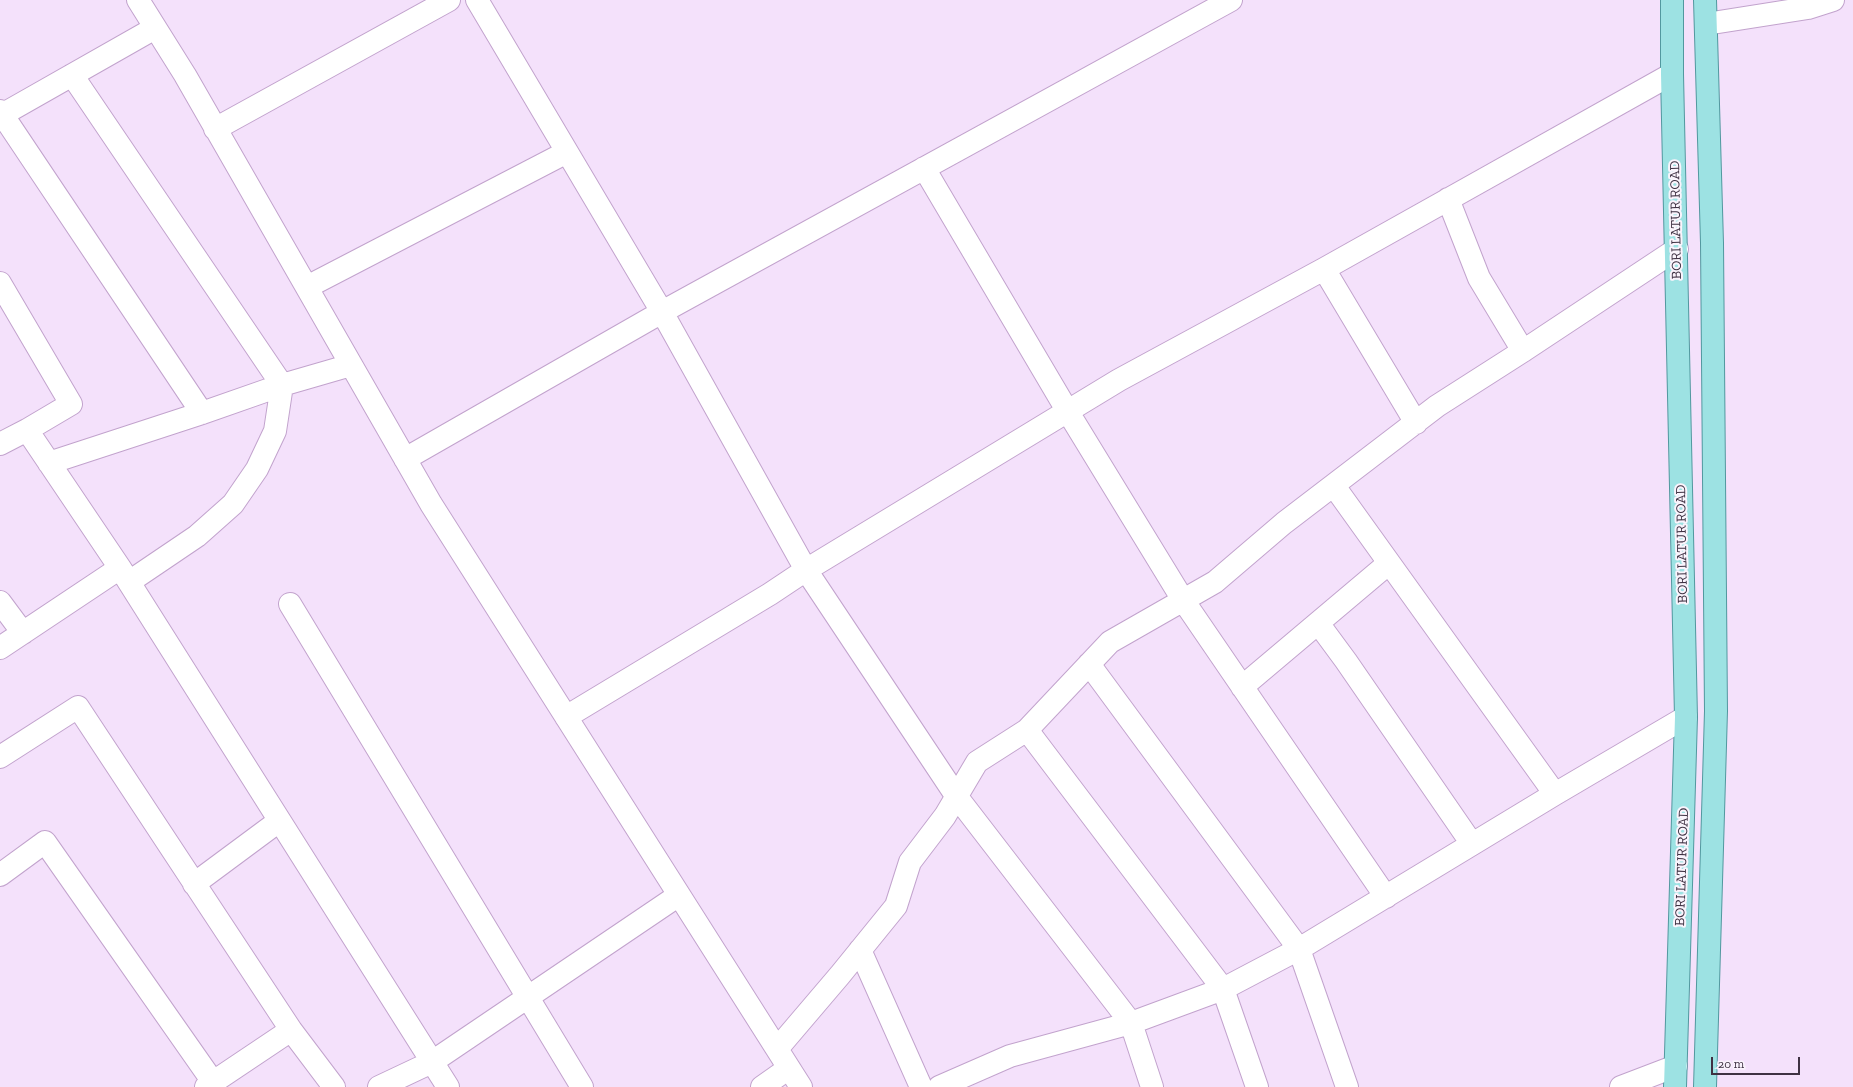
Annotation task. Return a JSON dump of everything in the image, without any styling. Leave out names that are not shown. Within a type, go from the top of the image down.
[{"type":"main road","name":"BORI LATUR ROAD","points":[[1672,0],[1672,74],[1686,717],[1676,1077]]},
{"type":"main road","name":"BORI LATUR ROAD","points":[[1705,0],[1712,243],[1716,711],[1706,1087]]},
{"type":"street","points":[[215,129],[449,0]]},
{"type":"street","points":[[478,0],[662,312],[806,570],[957,797],[1131,1023],[1152,1087]]},
{"type":"street","points":[[405,459],[662,312],[1231,0]]},
{"type":"street","points":[[1706,24],[1808,8],[1833,0]]},
{"type":"street","points":[[140,1],[307,287],[431,504],[801,1087]]},
{"type":"street","points":[[155,28],[1,114],[202,413]]},
{"type":"street","points":[[566,717],[1119,380],[1324,269],[1672,74]]},
{"type":"street","points":[[0,648],[23,633],[124,575],[197,536],[233,504],[257,469],[276,432],[282,385],[72,75]]},
{"type":"street","points":[[307,287],[567,152]]},
{"type":"street","points":[[924,168],[1068,412],[1183,600],[1386,897]]},
{"type":"street","points":[[1448,199],[1479,278],[1523,351]]},
{"type":"street","points":[[777,1049],[896,906],[910,862],[945,816],[977,762],[1027,730],[1110,642],[1215,582],[1284,524],[1437,406],[1677,249]]},
{"type":"street","points":[[1324,269],[1416,423]]},
{"type":"street","points":[[0,283],[71,404],[0,444]]},
{"type":"street","points":[[49,463],[282,385],[351,365]]},
{"type":"street","points":[[27,430],[124,575],[448,1087]]},
{"type":"street","points":[[1334,486],[1555,794]]},
{"type":"street","points":[[1242,687],[1389,563]]},
{"type":"street","points":[[0,602],[23,633]]},
{"type":"street","points":[[290,604],[582,1087]]},
{"type":"street","points":[[1318,623],[1346,661],[1472,844]]},
{"type":"street","points":[[1089,664],[1299,949],[1347,1087]]},
{"type":"street","points":[[0,757],[78,707],[291,1030],[334,1087]]},
{"type":"street","points":[[939,1087],[1010,1056],[1131,1023],[1223,989],[1299,949],[1555,794],[1686,717]]},
{"type":"street","points":[[1027,730],[1223,989],[1257,1087]]},
{"type":"street","points":[[194,884],[280,821]]},
{"type":"street","points":[[0,875],[45,842],[210,1085],[291,1030]]},
{"type":"street","points":[[379,1087],[432,1062],[679,895]]},
{"type":"street","points":[[860,950],[921,1087]]},
{"type":"street","points":[[762,1087],[789,1068]]},
{"type":"street","points":[[1621,1087],[1676,1077]]}]
